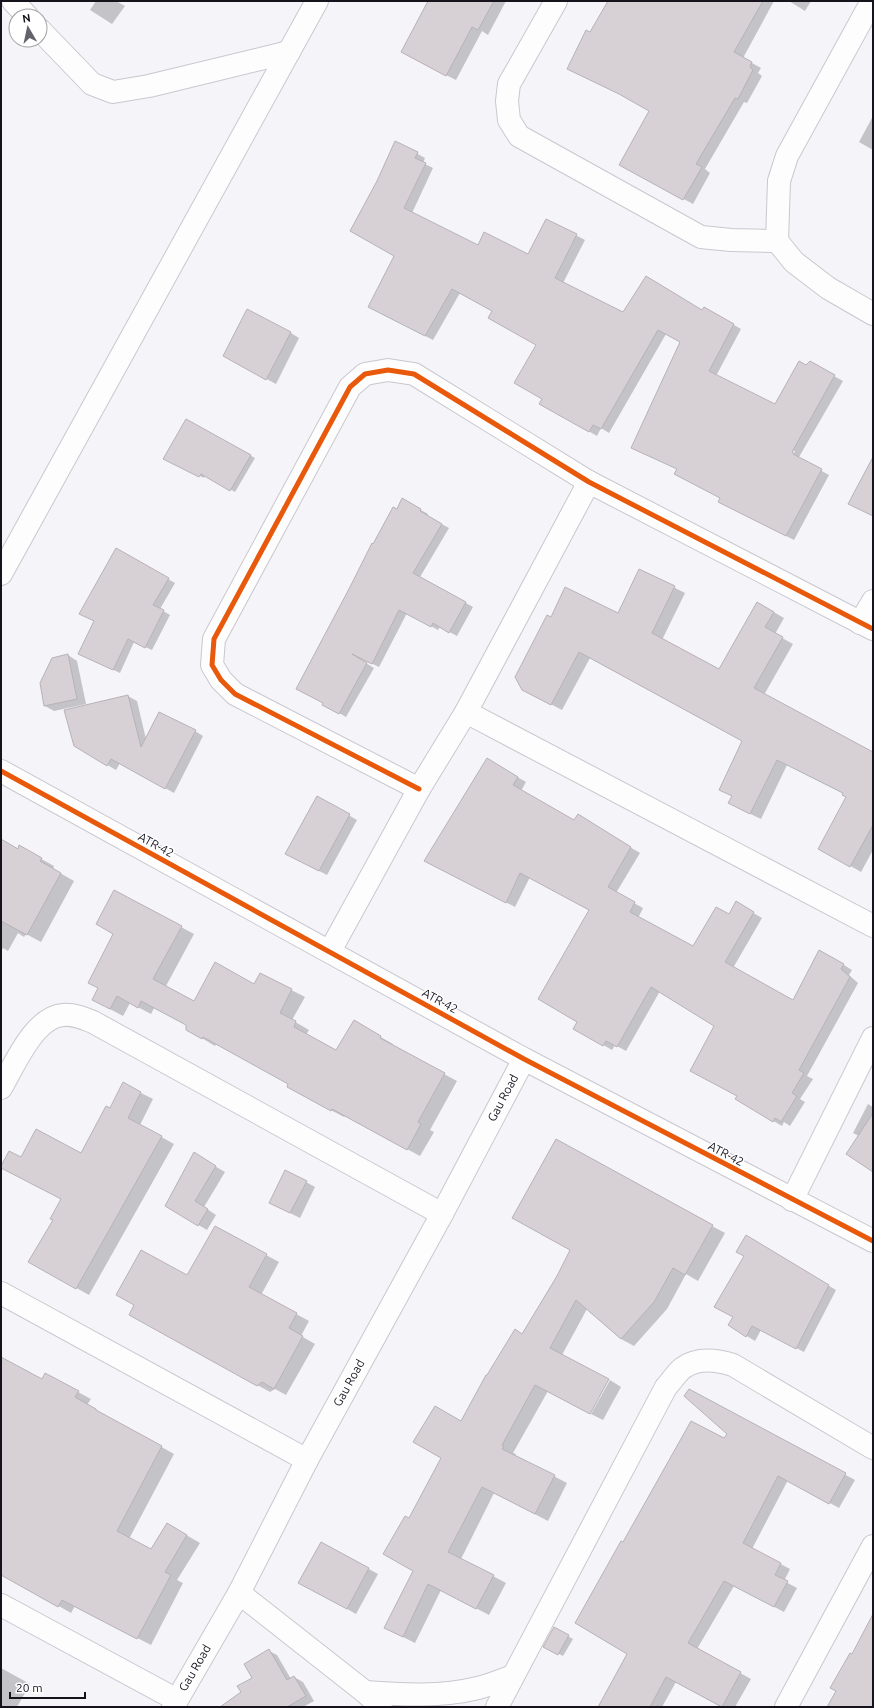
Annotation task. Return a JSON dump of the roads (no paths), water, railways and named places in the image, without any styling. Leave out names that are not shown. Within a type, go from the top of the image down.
[{"type":"street","points":[[1,574],[317,1]]},
{"type":"street","points":[[556,1],[509,84],[507,101],[509,120],[519,136],[701,237],[731,240],[777,241]]},
{"type":"street","points":[[872,4],[787,156],[779,181],[777,241],[794,262],[828,288],[873,314]]},
{"type":"street","points":[[48,38],[92,84],[113,92],[149,86],[289,52]]},
{"type":"street","points":[[419,789],[235,694],[221,680],[212,665],[214,639],[350,387],[365,374],[388,370],[414,374],[589,482],[867,626],[873,601]]},
{"type":"street","points":[[330,951],[419,789],[466,712],[589,482]]},
{"type":"street","points":[[466,712],[873,926]]},
{"type":"street","name":"ATR-42","points":[[1,771],[524,1059],[873,1242]]},
{"type":"street","points":[[1,1088],[33,1034],[49,1018],[62,1015],[76,1015],[93,1022],[442,1214]]},
{"type":"street","points":[[792,1200],[872,1045]]},
{"type":"street","name":"Gau Road","points":[[175,1703],[239,1593],[307,1460],[442,1214],[524,1059]]},
{"type":"street","points":[[1,1293],[307,1460]]},
{"type":"street","points":[[497,1707],[666,1387],[683,1368],[700,1361],[717,1360],[733,1365],[873,1448]]},
{"type":"street","points":[[786,1707],[873,1546]]},
{"type":"street","points":[[239,1593],[365,1692],[381,1707]]},
{"type":"street","points":[[1,1605],[175,1703]]},
{"type":"street","points":[[365,1692],[404,1695],[443,1693],[478,1688],[513,1676]]}]
